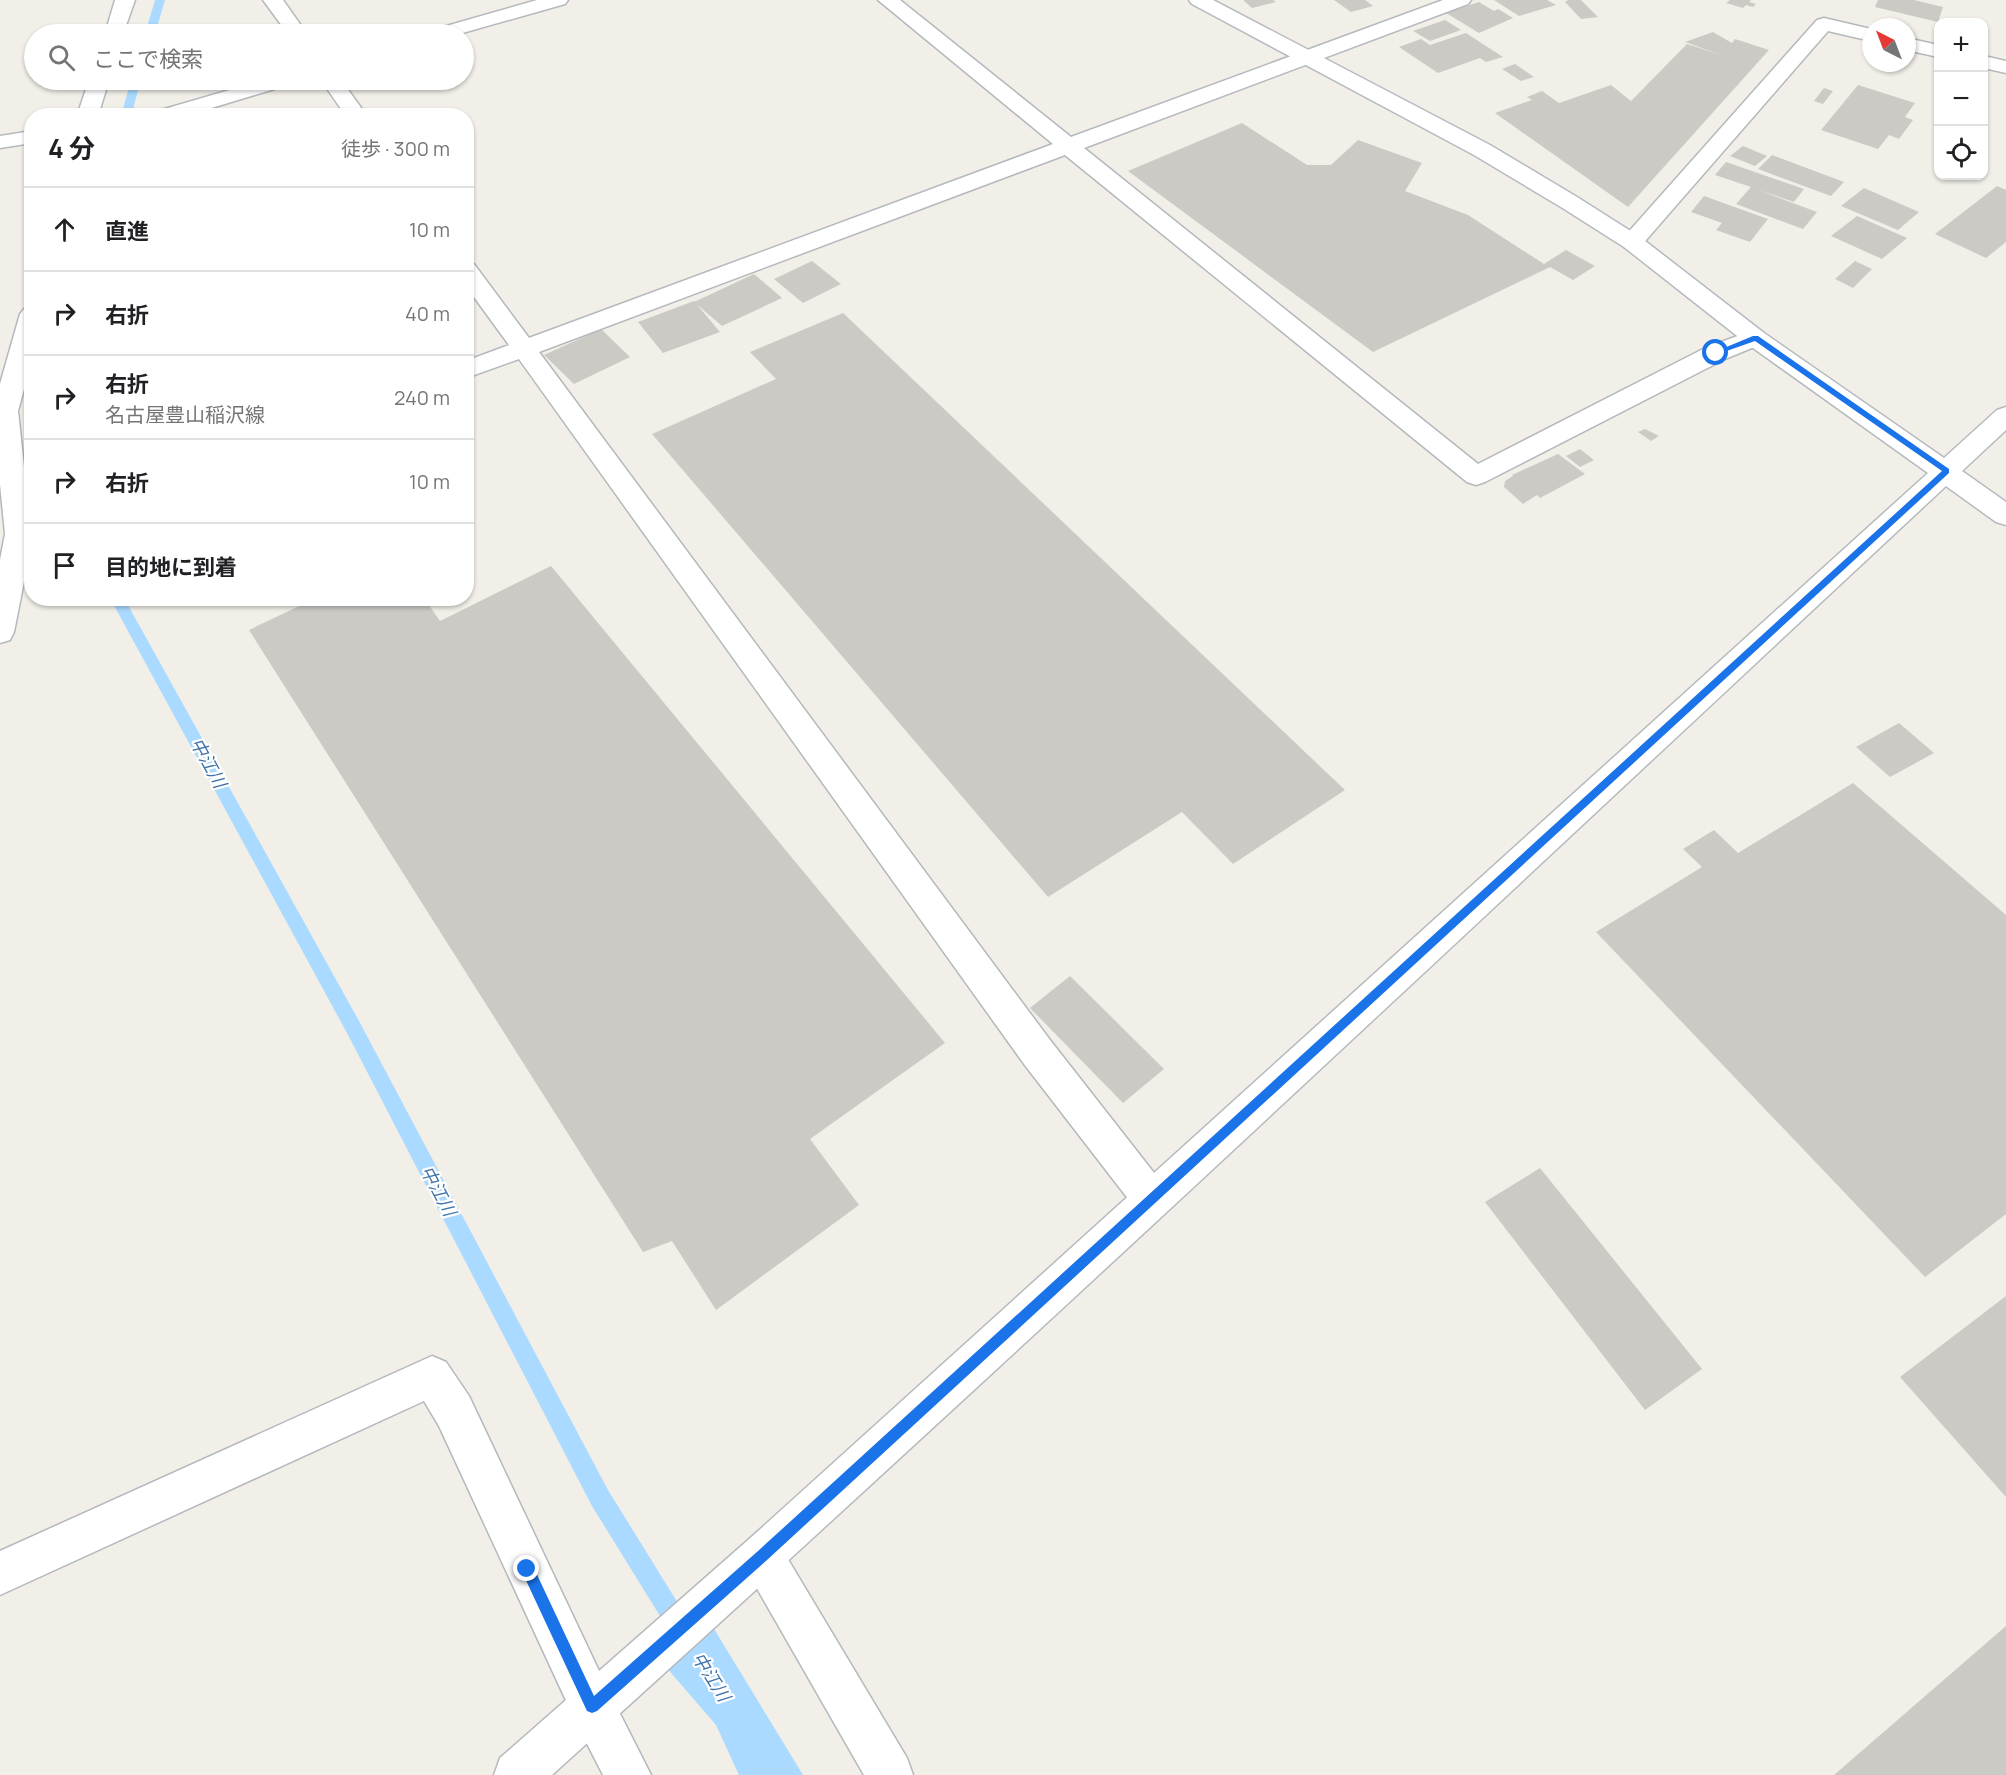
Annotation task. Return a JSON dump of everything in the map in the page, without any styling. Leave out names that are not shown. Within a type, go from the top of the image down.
[{"type":"street","points":[[117,24],[125,0]]},
{"type":"street","points":[[273,0],[291,24]]},
{"type":"street","points":[[474,24],[558,0]]},
{"type":"street","points":[[888,0],[1476,476],[1716,353],[1755,338]]},
{"type":"street","points":[[1199,0],[1304,58],[1482,150],[1632,242],[1755,338],[1947,471],[2006,515]]},
{"type":"street","points":[[474,367],[1461,0]]},
{"type":"street","points":[[1632,242],[1824,24],[1862,33]]},
{"type":"street","points":[[1916,46],[1934,50]]},
{"type":"street","points":[[1988,63],[2006,67]]},
{"type":"street","points":[[90,108],[96,90]]},
{"type":"street","points":[[188,108],[250,90]]},
{"type":"street","points":[[338,90],[351,108]]},
{"type":"street","points":[[0,142],[24,138]]},
{"type":"street","points":[[474,280],[1037,1052],[1152,1200]]},
{"type":"street","points":[[0,632],[19,534],[5,411],[24,343]]},
{"type":"street","points":[[517,1775],[1152,1200],[2006,416]]},
{"type":"street","points":[[0,1573],[432,1376],[454,1410],[598,1701],[628,1775]]},
{"type":"street","points":[[757,1560],[890,1775]]},
{"type":"water","points":[[708,1619],[803,1775],[739,1775],[716,1725],[659,1659]]},
{"type":"building","points":[[1243,0],[1273,0],[1276,2],[1252,8]]},
{"type":"building","points":[[1334,0],[1365,0],[1373,6],[1351,12]]},
{"type":"building","points":[[1494,0],[1547,0],[1556,5],[1519,16]]},
{"type":"building","points":[[1581,0],[1598,17],[1581,19],[1565,2]]},
{"type":"building","points":[[1730,0],[1751,0],[1749,2],[1756,4],[1753,7],[1746,5],[1743,8],[1726,3]]},
{"type":"building","points":[[1878,0],[1914,0],[1943,7],[1939,18],[1934,18],[1934,21],[1875,7]]},
{"type":"building","points":[[1479,2],[1513,18],[1479,33],[1446,13]]},
{"type":"building","points":[[1445,20],[1461,30],[1430,41],[1413,31]]},
{"type":"building","points":[[1713,32],[1732,43],[1735,39],[1769,50],[1628,207],[1495,113],[1532,100],[1527,97],[1542,91],[1559,103],[1611,85],[1631,101],[1687,44],[1721,55],[1685,42]]},
{"type":"building","points":[[1466,33],[1503,57],[1486,62],[1480,58],[1438,73],[1399,47],[1421,39],[1430,45]]},
{"type":"building","points":[[1515,64],[1534,77],[1521,81],[1502,69]]},
{"type":"building","points":[[1858,85],[1915,103],[1905,117],[1913,120],[1899,139],[1889,135],[1878,149],[1821,130]]},
{"type":"building","points":[[1824,88],[1833,91],[1823,104],[1814,101]]},
{"type":"building","points":[[1242,123],[1307,165],[1331,165],[1358,140],[1422,163],[1405,191],[1468,215],[1544,264],[1566,250],[1595,266],[1573,280],[1550,267],[1373,352],[1128,171]]},
{"type":"building","points":[[1743,146],[1767,156],[1755,166],[1730,156]]},
{"type":"building","points":[[1772,155],[1844,182],[1831,196],[1758,169]]},
{"type":"building","points":[[1726,162],[1804,189],[1794,202],[1758,190],[1817,212],[1803,229],[1736,204],[1751,187],[1715,175]]},
{"type":"building","points":[[1997,186],[2006,190],[2006,242],[1986,258],[1935,234]]},
{"type":"building","points":[[1864,188],[1919,212],[1898,230],[1841,206]]},
{"type":"building","points":[[1704,196],[1768,219],[1750,242],[1716,230],[1722,223],[1691,212]]},
{"type":"building","points":[[1857,216],[1907,238],[1882,259],[1831,236]]},
{"type":"building","points":[[812,261],[841,284],[803,303],[774,279]]},
{"type":"building","points":[[1855,261],[1872,269],[1853,288],[1835,279]]},
{"type":"building","points":[[754,274],[782,298],[722,326],[694,302]]},
{"type":"building","points":[[694,301],[720,332],[663,353],[638,322]]},
{"type":"building","points":[[843,313],[1345,790],[1233,864],[1182,812],[1048,897],[652,434],[776,379],[750,352]]},
{"type":"building","points":[[601,329],[630,357],[574,384],[544,355]]},
{"type":"building","points":[[1645,429],[1659,436],[1651,441],[1638,432]]},
{"type":"building","points":[[1580,449],[1594,460],[1580,467],[1566,456]]},
{"type":"building","points":[[1558,454],[1585,474],[1540,498],[1537,495],[1523,504],[1504,487],[1505,481],[1512,475]]},
{"type":"building","points":[[551,566],[945,1043],[810,1139],[859,1205],[716,1310],[672,1241],[643,1252],[249,630],[299,606],[430,606],[440,621]]},
{"type":"building","points":[[1899,723],[1934,753],[1890,777],[1856,747]]},
{"type":"building","points":[[1853,783],[2006,915],[2006,1214],[1925,1277],[1596,932],[1702,867],[1683,849],[1714,830],[1738,853]]},
{"type":"building","points":[[1070,976],[1164,1069],[1123,1103],[1030,1008]]},
{"type":"building","points":[[1540,1168],[1702,1369],[1645,1410],[1485,1202]]},
{"type":"building","points":[[2006,1296],[2006,1497],[1900,1377]]},
{"type":"building","points":[[2006,1626],[2006,1775],[1834,1775]]},
{"type":"waterway","name":"中江川","points":[[153,24],[160,0]]},
{"type":"waterway","name":"中江川","points":[[128,108],[133,90]]},
{"type":"waterway","name":"中江川","points":[[121,606],[353,1027],[600,1498],[681,1629]]},
{"type":"route","points":[[527,1569],[592,1706],[762,1556],[1947,471],[1755,338],[1716,353]]}]
